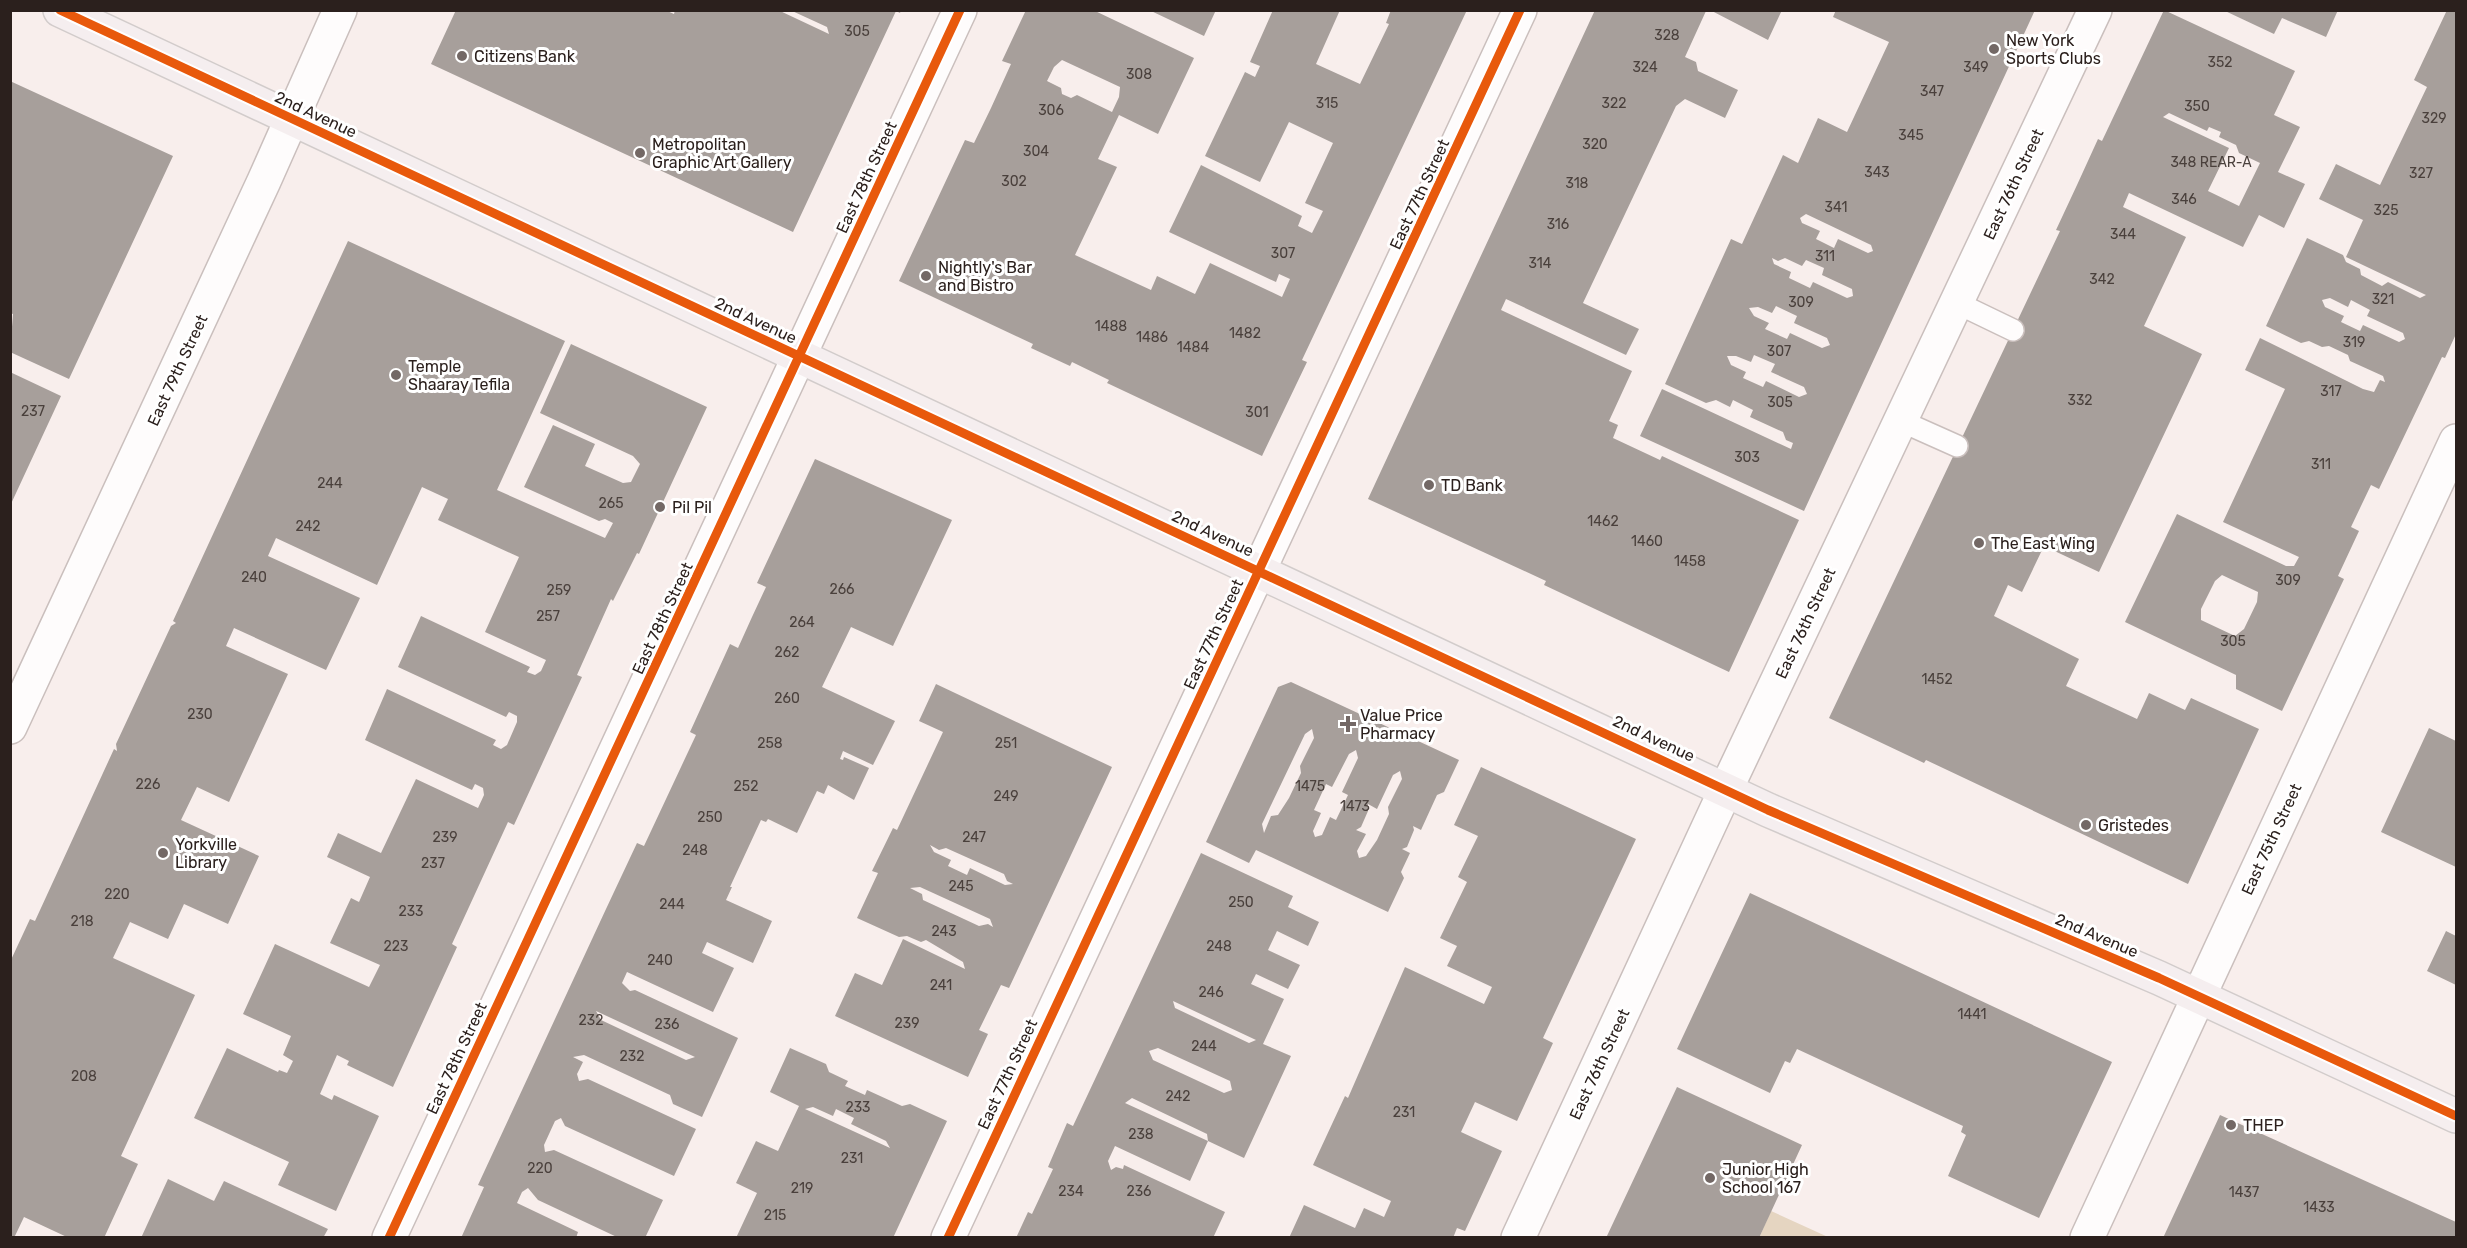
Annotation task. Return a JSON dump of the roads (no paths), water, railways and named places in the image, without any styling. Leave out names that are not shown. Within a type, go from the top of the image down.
[{"type":"main road","name":"2nd Avenue","points":[[60,10],[291,120],[1726,789],[2199,996],[2457,1116]]},
{"type":"street","name":"East 79th Street","points":[[10,728],[340,10]]},
{"type":"street","name":"East 78th Street","points":[[389,1238],[960,10]]},
{"type":"street","name":"East 77th Street","points":[[948,1238],[1520,10]]},
{"type":"street","name":"East 76th Street","points":[[1518,1238],[1726,789],[2095,10]]},
{"type":"street","name":"East 75th Street","points":[[2087,1238],[2457,441]]},
{"type":"lane","points":[[1957,303],[2013,330]]},
{"type":"lane","points":[[1901,421],[1958,447]]},
{"type":"place","name":"New York Sports Clubs","points":[[1994,49]]},
{"type":"place","name":"Citizens Bank","points":[[462,56]]},
{"type":"place","name":"Metropolitan Graphic Art Gallery","points":[[640,153]]},
{"type":"place","name":"Nightly's Bar and Bistro","points":[[926,276]]},
{"type":"place","name":"Temple Shaaray Tefila","points":[[396,375]]},
{"type":"place","name":"TD Bank","points":[[1429,485]]},
{"type":"place","name":"Pil Pil","points":[[660,507]]},
{"type":"place","name":"The East Wing","points":[[1979,543]]},
{"type":"place","name":"Value Price Pharmacy","points":[[1348,724]]},
{"type":"place","name":"Gristedes","points":[[2086,825]]},
{"type":"place","name":"Yorkville Library","points":[[163,853]]},
{"type":"place","name":"THEP","points":[[2231,1125]]},
{"type":"place","name":"Junior High School 167","points":[[1710,1178]]}]
